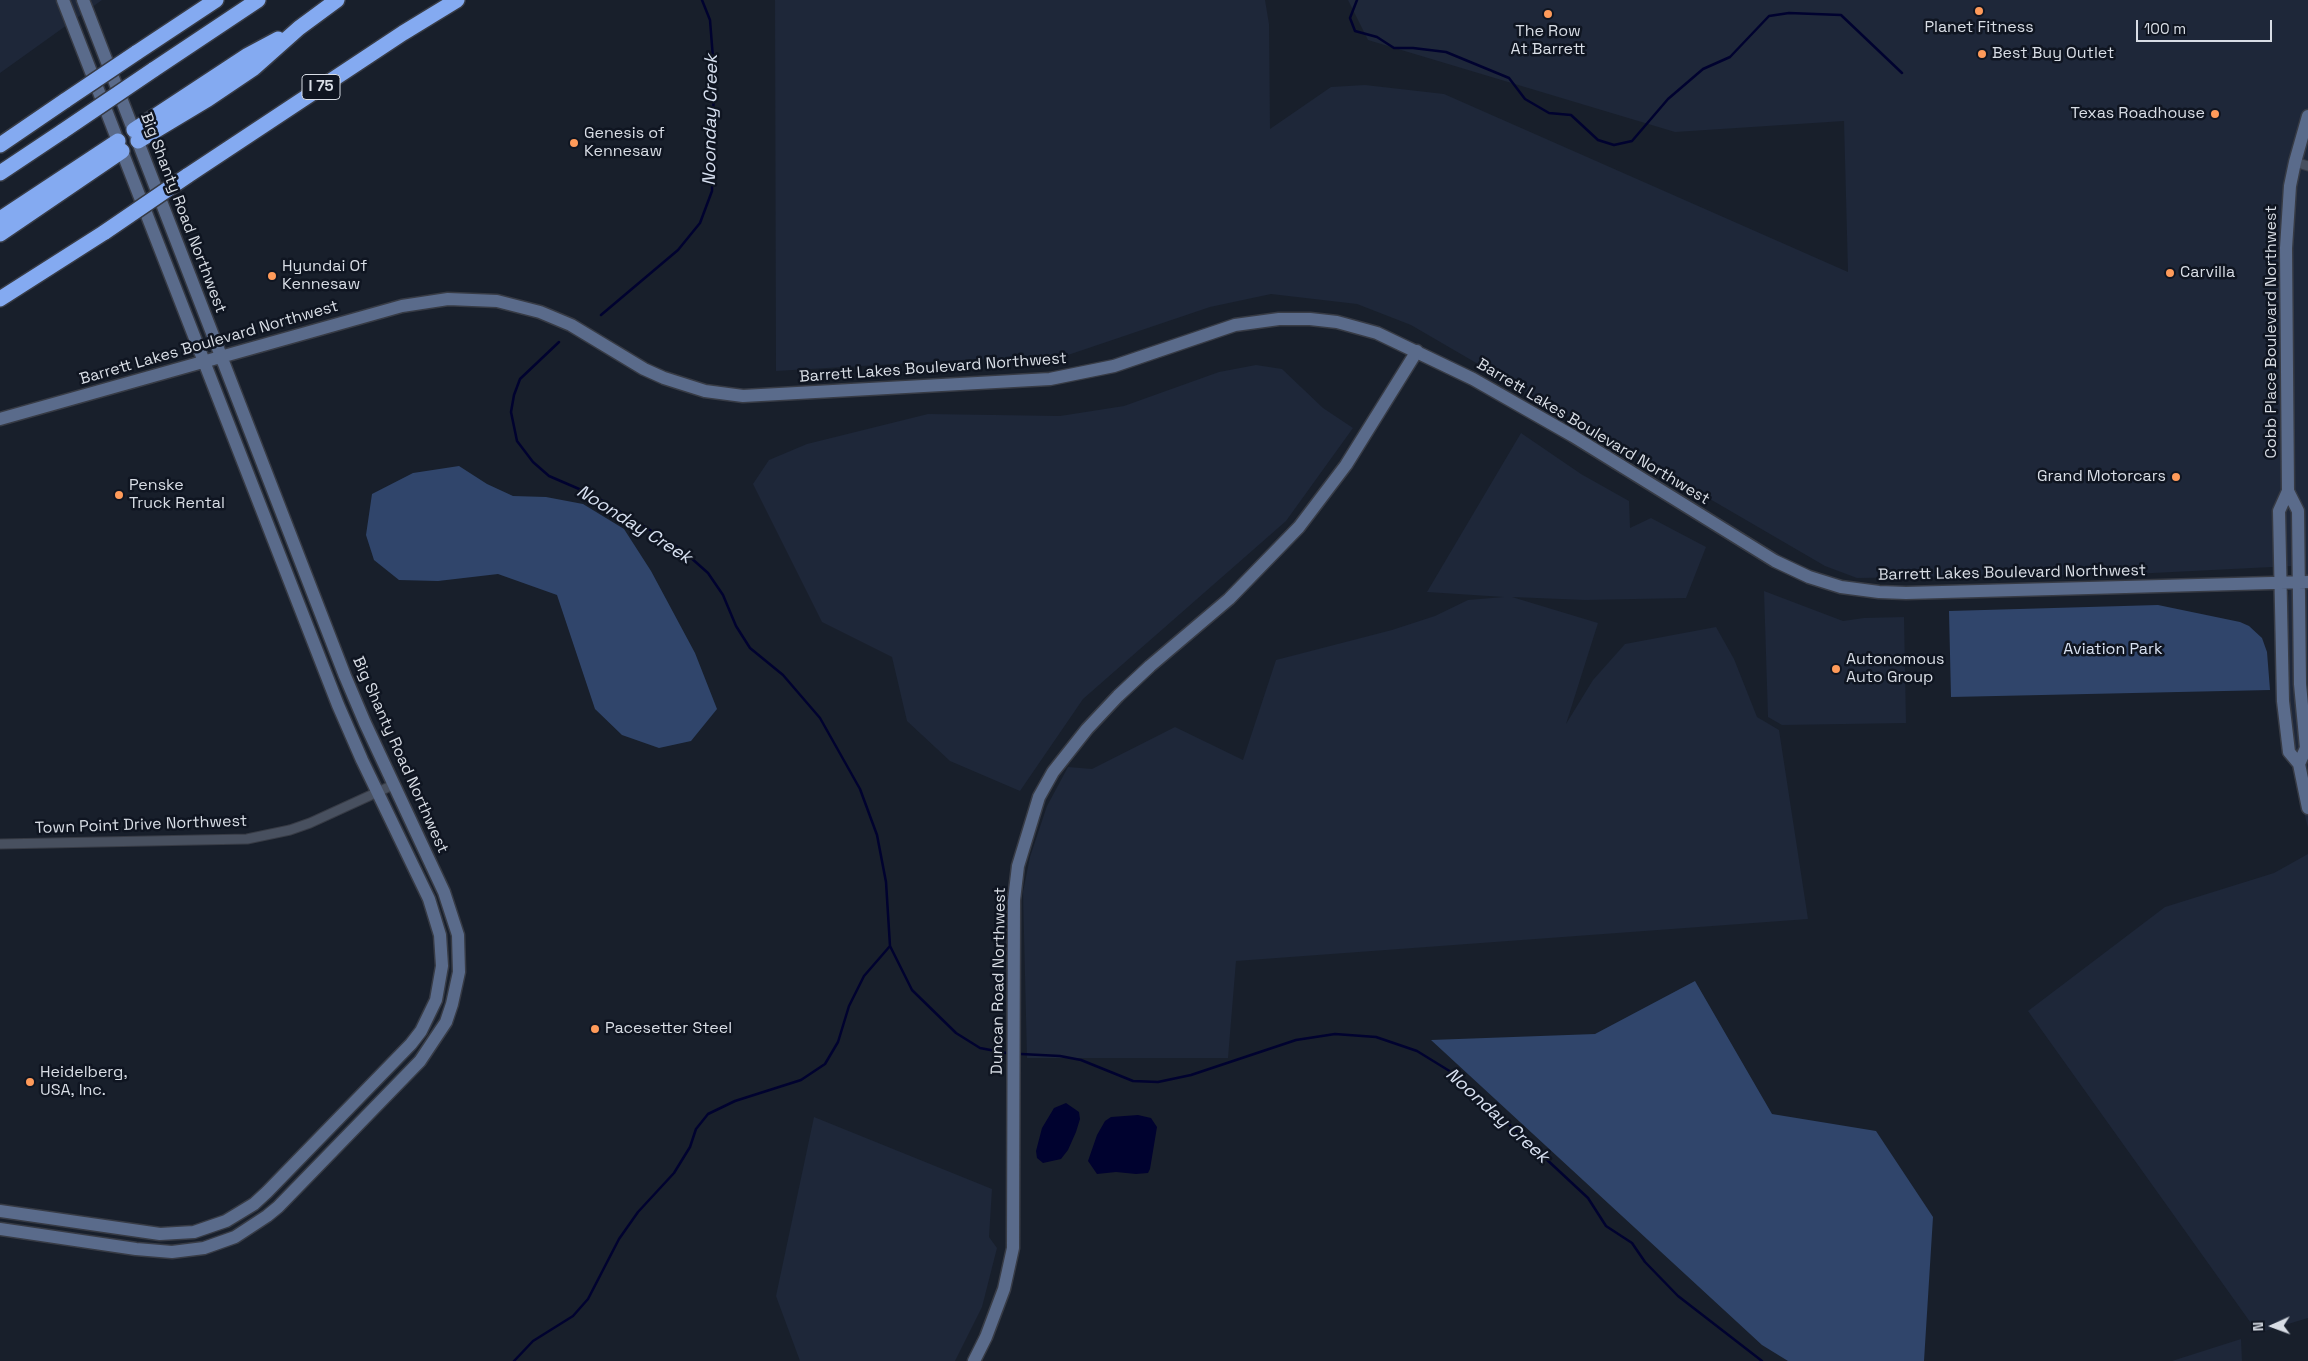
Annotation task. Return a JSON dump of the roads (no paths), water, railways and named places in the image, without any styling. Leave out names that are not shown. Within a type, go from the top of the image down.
[{"type":"highway","points":[[0,144],[216,0]]},
{"type":"highway","points":[[0,173],[258,0]]},
{"type":"highway","points":[[136,136],[248,55],[299,28],[337,0]]},
{"type":"highway","name":"I 75","points":[[0,299],[105,232],[403,33],[457,0]]},
{"type":"highway","points":[[0,219],[120,146]]},
{"type":"highway","points":[[0,234],[120,146]]},
{"type":"street","name":"Big Shanty Road Northwest","points":[[0,1211],[160,1234],[194,1232],[226,1221],[254,1204],[392,1065],[416,1037],[429,1016],[440,984],[442,949],[436,919],[429,899],[349,730],[63,0]]},
{"type":"street","name":"Big Shanty Road Northwest","points":[[0,1229],[153,1251],[190,1250],[219,1244],[249,1229],[278,1207],[420,1061],[439,1035],[452,1004],[459,972],[460,953],[454,920],[444,892],[365,724],[82,0]]},
{"type":"street","name":"Cobb Place Boulevard Northwest","points":[[2300,764],[2288,752],[2285,726],[2279,511],[2288,491],[2286,248],[2288,207],[2294,162],[2308,116]]},
{"type":"street","points":[[120,146],[136,136]]},
{"type":"street","points":[[2294,162],[2308,166]]},
{"type":"street","name":"Barrett Lakes Boulevard Northwest","points":[[0,419],[402,306],[425,301],[460,298],[498,301],[551,315],[585,333],[644,369],[691,388],[737,395],[766,396],[1050,379],[1114,366],[1235,325],[1279,318],[1310,319],[1360,328],[1417,351],[1507,396],[1775,561],[1809,577],[1841,587],[1906,593],[2304,582]]},
{"type":"street","name":"Duncan Road Northwest","points":[[974,1361],[986,1337],[1004,1289],[1012,1248],[1014,900],[1018,866],[1039,797],[1053,772],[1118,696],[1150,666],[1229,599],[1299,527],[1346,465],[1417,351]]},
{"type":"street","name":"Cobb Place Boulevard Northwest","points":[[2288,491],[2298,511],[2304,582],[2300,684],[2306,748],[2300,764],[2308,808]]},
{"type":"street","name":"Town Point Drive Northwest","points":[[0,844],[247,839],[310,823],[393,785]]},
{"type":"waterway","name":"Noonday Creek","points":[[601,315],[678,250],[700,223],[712,191],[714,71],[710,20],[702,0]]},
{"type":"waterway","points":[[1357,0],[1350,18],[1355,31],[1377,37],[1394,48],[1446,52],[1509,78],[1525,99],[1549,113],[1571,115],[1598,140],[1614,145],[1632,141],[1668,99],[1703,69],[1730,57],[1769,16],[1789,13],[1841,15],[1902,73]]},
{"type":"waterway","name":"Noonday Creek","points":[[559,342],[520,379],[514,395],[511,412],[517,441],[533,462],[549,476],[593,495],[681,549],[708,573],[723,595],[736,626],[750,648],[783,675],[820,718],[860,789],[877,835],[886,882],[890,946],[912,990],[956,1033],[980,1048],[1006,1053]]},
{"type":"waterway","points":[[514,1361],[533,1341],[573,1316],[588,1299],[619,1239],[638,1212],[674,1173],[690,1147],[696,1129],[708,1114],[735,1101],[801,1080],[825,1064],[838,1042],[849,1006],[864,976],[890,946]]},
{"type":"waterway","name":"Noonday Creek","points":[[1021,1054],[1060,1056],[1081,1060],[1133,1081],[1158,1082],[1191,1075],[1296,1040],[1335,1034],[1376,1037],[1417,1051],[1456,1075],[1588,1198],[1606,1226],[1632,1243],[1645,1262],[1678,1296],[1762,1361]]},
{"type":"place","name":"Planet Fitness","points":[[1979,11]]},
{"type":"place","name":"The Row At Barrett","points":[[1548,14]]},
{"type":"place","name":"Best Buy Outlet","points":[[1982,54]]},
{"type":"place","name":"Texas Roadhouse","points":[[2215,114]]},
{"type":"place","name":"Genesis of Kennesaw","points":[[574,143]]},
{"type":"place","name":"Carvilla","points":[[2170,273]]},
{"type":"place","name":"Hyundai Of Kennesaw","points":[[272,276]]},
{"type":"place","name":"Grand Motorcars","points":[[2176,477]]},
{"type":"place","name":"Penske Truck Rental","points":[[119,495]]},
{"type":"place","name":"Autonomous Auto Group","points":[[1836,669]]},
{"type":"place","name":"Pacesetter Steel","points":[[595,1029]]},
{"type":"place","name":"Heidelberg, USA, Inc.","points":[[30,1082]]},
{"type":"park label","name":"Aviation Park","points":[[2113,650]]}]
